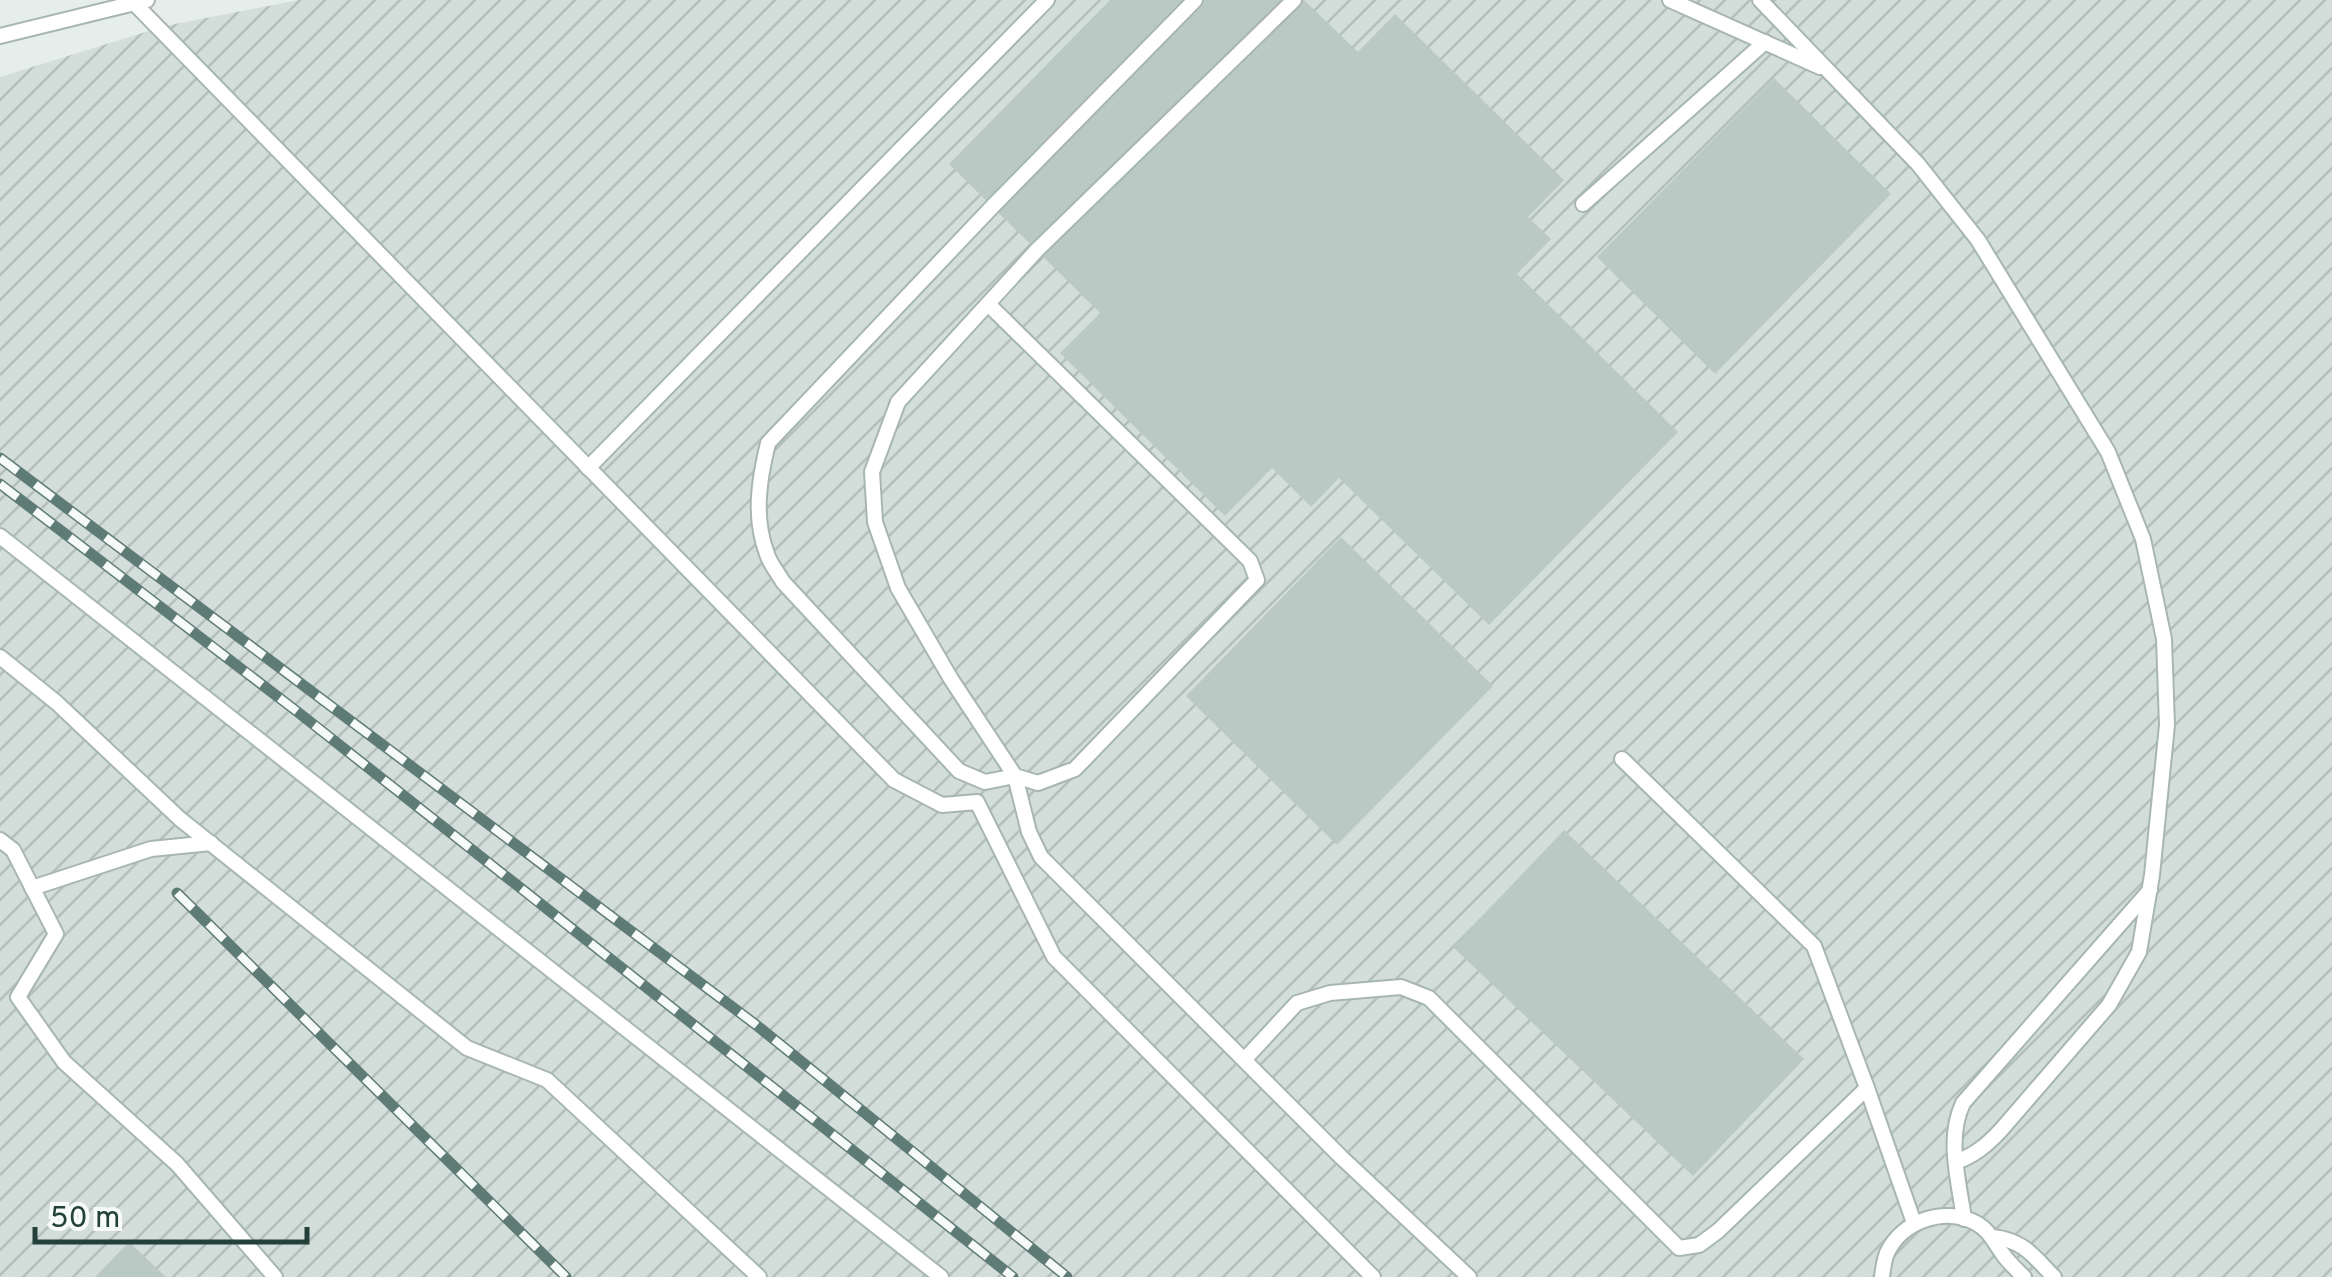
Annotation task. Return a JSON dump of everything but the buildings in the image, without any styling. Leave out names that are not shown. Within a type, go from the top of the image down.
[{"type":"lane","points":[[588,468],[1047,0]]},
{"type":"lane","points":[[988,304],[1242,552],[1257,580],[1075,769],[1038,783],[1016,776],[985,782],[959,770],[783,582],[767,555],[758,486],[768,443],[1195,0]]},
{"type":"lane","points":[[1294,0],[1037,250],[898,402],[872,472],[875,522],[898,588],[1016,776],[1029,832],[1041,858],[1341,1157],[1469,1277]]},
{"type":"lane","points":[[1670,0],[1829,72]]},
{"type":"lane","points":[[1760,0],[1918,164],[1978,240],[2108,452],[2143,540],[2164,638],[2166,725],[2150,889],[2138,952],[2109,1005],[1984,1148],[1956,1162]]},
{"type":"lane","points":[[0,36],[140,2],[894,780],[942,805],[976,802],[1054,957],[1373,1277]]},
{"type":"lane","points":[[1583,204],[1765,42]]},
{"type":"lane","points":[[0,536],[942,1277]]},
{"type":"lane","points":[[0,657],[57,703],[180,819],[466,1048],[546,1080],[759,1277]]},
{"type":"lane","points":[[1622,759],[1814,946],[1914,1224]]},
{"type":"lane","points":[[0,840],[12,850],[56,934],[18,997],[64,1062],[177,1164],[274,1277]]},
{"type":"lane","points":[[32,888],[151,850],[211,844]]},
{"type":"lane","points":[[1964,1219],[1956,1162],[1955,1128],[1959,1112],[1970,1093],[2150,889]]},
{"type":"lane","points":[[1245,1059],[1297,1004],[1330,993],[1401,987],[1428,998],[1679,1248],[1699,1245],[1718,1230],[1868,1088]]},
{"type":"lane","points":[[1882,1277],[1886,1255],[1898,1237],[1914,1224],[1935,1216],[1956,1216],[1976,1224],[1993,1237],[2002,1254],[2024,1277]]},
{"type":"lane","points":[[1993,1237],[2022,1245],[2054,1277]]},
{"type":"shaded area","points":[[299,0],[2332,0],[2332,1277],[0,1277],[0,77],[165,26]]},
{"type":"railway","points":[[0,458],[755,1024],[1067,1277]]},
{"type":"railway","points":[[0,484],[299,713],[1013,1277]]},
{"type":"railway","points":[[177,893],[566,1277]]}]
